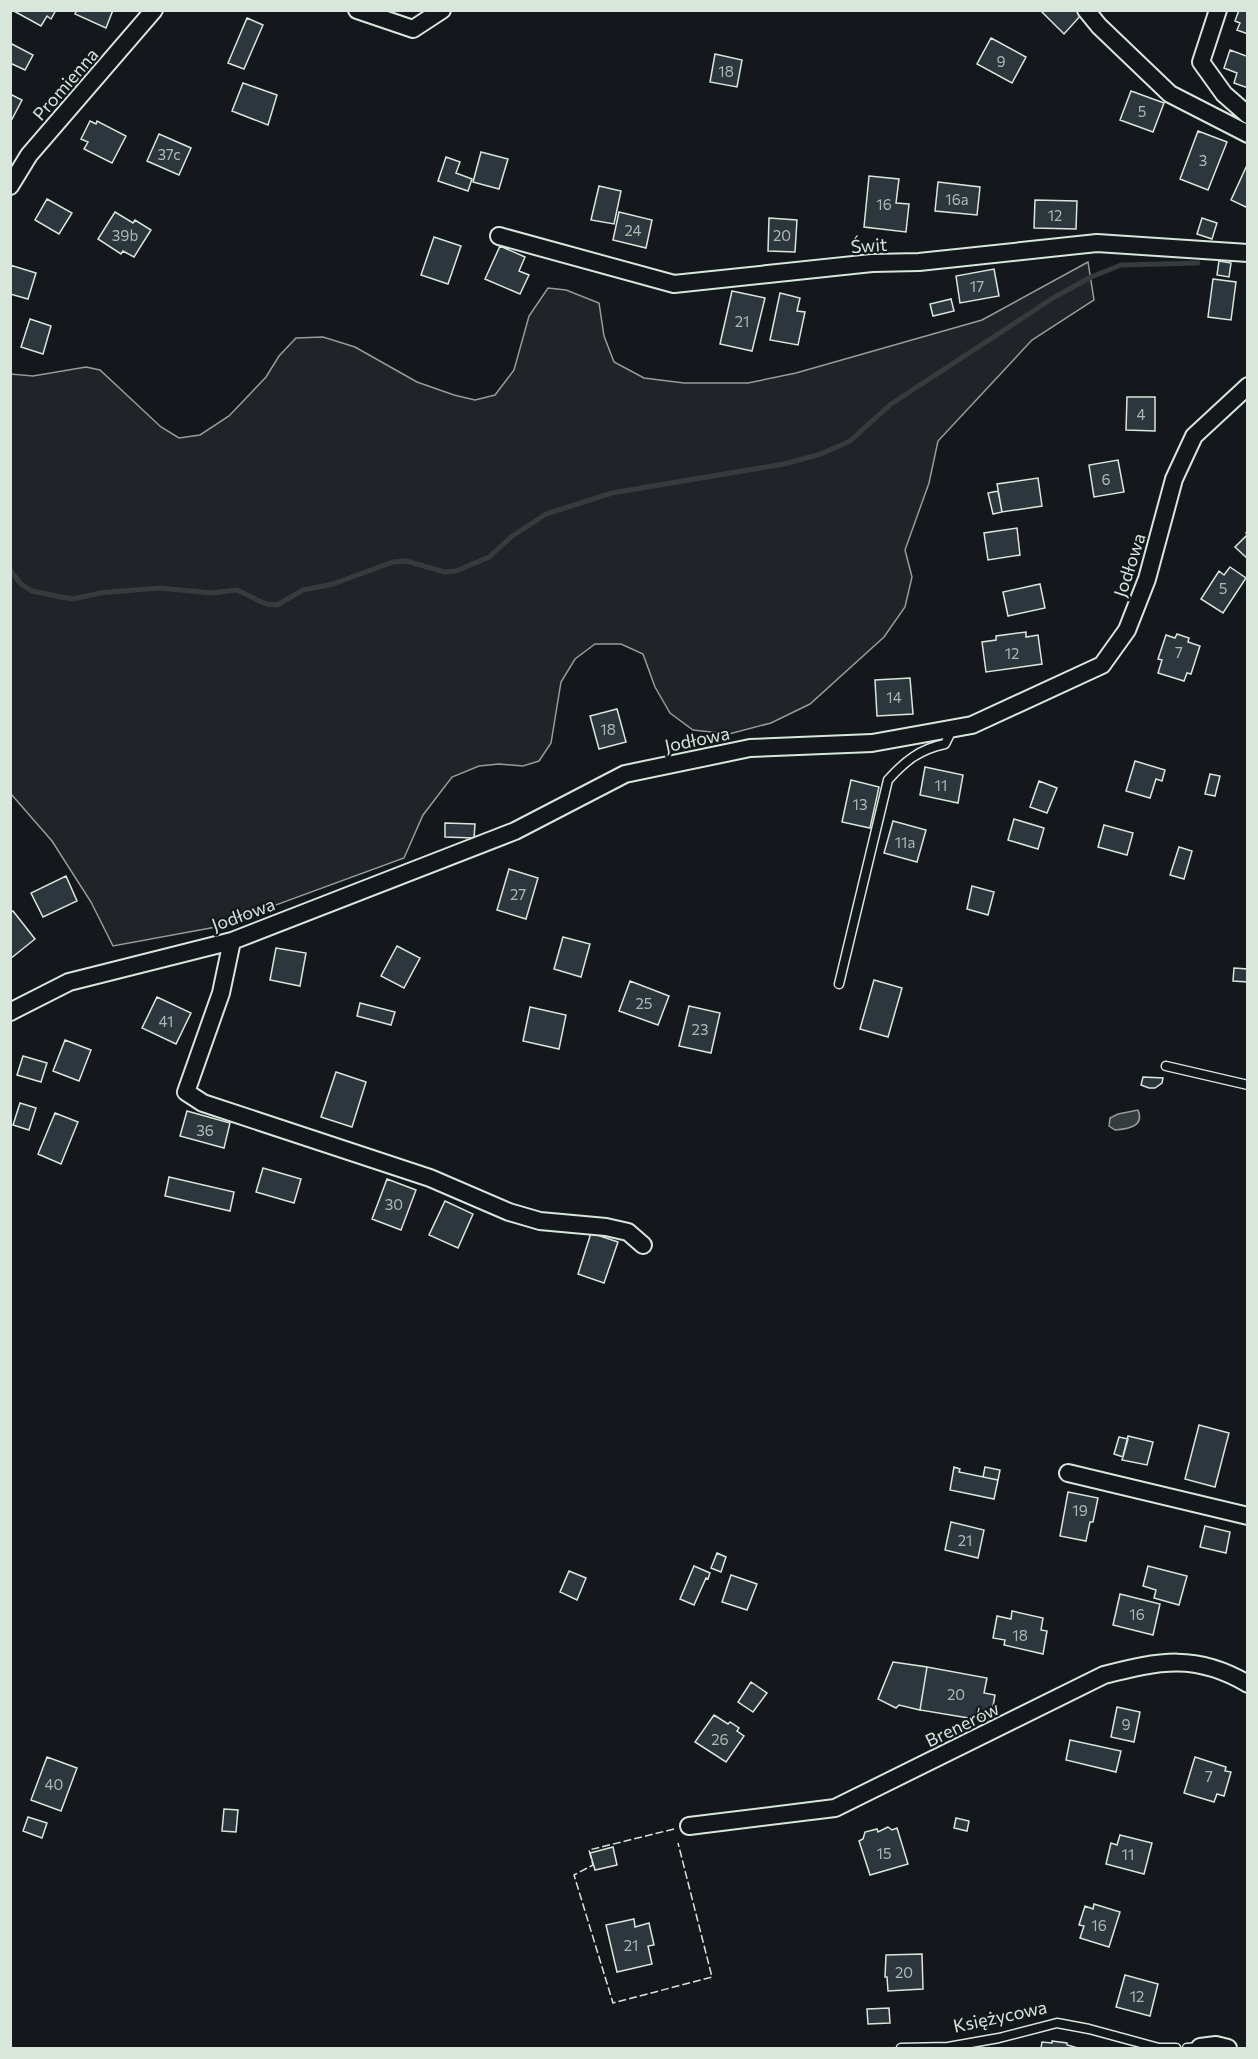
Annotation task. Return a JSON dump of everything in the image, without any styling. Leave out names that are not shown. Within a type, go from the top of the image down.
[{"type":"street","name":"Promienna","points":[[10,186],[29,155],[154,10]]},
{"type":"street","points":[[357,10],[413,28],[442,10]]},
{"type":"street","points":[[1086,10],[1099,26],[1170,94],[1248,134]]},
{"type":"street","points":[[1218,10],[1201,62],[1224,94],[1248,115]]},
{"type":"street","name":"Świt","points":[[499,236],[674,284],[872,263],[919,262],[1097,243],[1248,253]]},
{"type":"street","name":"Jodłowa","points":[[10,1012],[69,982],[232,941],[515,831],[625,774],[750,748],[872,743],[972,725],[1102,665],[1127,630],[1147,579],[1174,479],[1194,436],[1248,386]]},
{"type":"street","points":[[232,941],[221,993],[186,1092],[203,1103],[430,1178],[508,1212],[540,1221],[606,1227],[628,1232],[643,1245]]},
{"type":"street","points":[[1068,1473],[1248,1516]]},
{"type":"street","name":"Brenerów","points":[[689,1826],[835,1808],[1104,1675],[1150,1663],[1194,1662],[1236,1677],[1248,1684]]},
{"type":"street","points":[[1194,2048],[1216,2045],[1228,2049]]},
{"type":"lane","points":[[839,984],[888,780],[903,763],[927,748],[945,744],[953,728]]},
{"type":"lane","points":[[1166,1066],[1248,1085]]},
{"type":"lane","name":"Księżycowa","points":[[901,2049],[948,2047],[999,2038],[1057,2023],[1159,2048],[1176,2049]]},
{"type":"shaded area","points":[[1088,262],[1094,300],[1032,340],[938,441],[929,483],[905,550],[912,577],[905,607],[884,637],[810,704],[771,723],[729,734],[693,730],[670,713],[655,687],[643,654],[621,644],[595,644],[575,659],[561,682],[551,743],[539,761],[523,766],[499,764],[479,766],[452,777],[423,815],[404,858],[216,927],[113,946],[91,902],[52,841],[11,794],[11,374],[33,376],[86,367],[100,370],[161,427],[179,438],[200,435],[229,416],[266,377],[279,356],[296,338],[323,337],[355,347],[417,382],[475,400],[495,395],[514,370],[529,316],[548,288],[566,290],[599,303],[604,336],[614,362],[644,378],[684,383],[748,383],[796,373],[982,320]]},
{"type":"shaded area","points":[[1138,1110],[1139,1120],[1134,1126],[1115,1130],[1109,1126],[1110,1118]]},
{"type":"building","points":[[12,10],[56,10],[51,19],[47,16],[41,26]]},
{"type":"building","points":[[77,10],[113,10],[106,28],[75,14]]},
{"type":"building","points":[[1040,10],[1079,10],[1082,14],[1064,34]]},
{"type":"building","points":[[1239,10],[1248,10],[1248,34],[1237,30],[1240,23],[1235,21]]},
{"type":"building","points":[[247,18],[263,25],[244,69],[228,63]]},
{"type":"building","points":[[991,38],[1026,57],[1012,83],[977,64]]},
{"type":"building","points":[[10,43],[33,55],[25,70],[10,63]]},
{"type":"building","points":[[1230,50],[1246,56],[1248,54],[1248,88],[1234,83],[1237,73],[1224,68]]},
{"type":"building","points":[[715,54],[742,60],[737,87],[710,82]]},
{"type":"building","points":[[243,83],[277,95],[268,125],[232,111]]},
{"type":"building","points":[[1131,91],[1164,103],[1153,132],[1120,120]]},
{"type":"building","points":[[10,94],[22,100],[10,123]]},
{"type":"building","points":[[90,121],[96,124],[97,121],[126,136],[112,163],[84,149],[88,142],[81,139]]},
{"type":"building","points":[[1198,131],[1227,142],[1208,190],[1180,179]]},
{"type":"building","points":[[159,134],[191,148],[179,175],[147,161]]},
{"type":"building","points":[[481,152],[508,159],[499,189],[473,182]]},
{"type":"building","points":[[446,157],[460,162],[456,173],[472,179],[468,191],[438,181]]},
{"type":"building","points":[[1248,163],[1248,208],[1231,200]]},
{"type":"building","points":[[869,176],[899,179],[896,203],[909,204],[906,232],[864,227]]},
{"type":"building","points":[[938,182],[980,187],[977,215],[935,211]]},
{"type":"building","points":[[599,186],[621,191],[614,224],[591,220]]},
{"type":"building","points":[[47,199],[72,213],[59,234],[35,220]]},
{"type":"building","points":[[1035,200],[1077,201],[1076,229],[1034,228]]},
{"type":"building","points":[[115,212],[151,230],[134,257],[123,251],[121,254],[98,239]]},
{"type":"building","points":[[619,212],[652,220],[646,248],[613,240]]},
{"type":"building","points":[[769,218],[797,220],[795,252],[768,251]]},
{"type":"building","points":[[1202,218],[1217,223],[1212,239],[1197,234]]},
{"type":"building","points":[[434,237],[461,246],[448,284],[421,275]]},
{"type":"building","points":[[500,246],[525,257],[519,271],[529,275],[520,294],[485,279]]},
{"type":"building","points":[[1219,261],[1231,263],[1229,277],[1217,275]]},
{"type":"building","points":[[10,265],[36,273],[28,299],[10,294]]},
{"type":"building","points":[[994,269],[999,296],[960,303],[956,276]]},
{"type":"building","points":[[1213,279],[1236,282],[1231,320],[1208,317]]},
{"type":"building","points":[[732,291],[765,298],[752,351],[720,344]]},
{"type":"building","points":[[780,293],[800,298],[797,311],[805,312],[798,345],[770,340]]},
{"type":"building","points":[[951,299],[954,311],[933,316],[930,304]]},
{"type":"building","points":[[30,319],[51,326],[43,354],[21,347]]},
{"type":"building","points":[[1127,397],[1155,397],[1155,431],[1126,430]]},
{"type":"building","points":[[1118,460],[1124,492],[1094,497],[1089,465]]},
{"type":"building","points":[[1038,478],[1042,506],[1002,512],[997,484]]},
{"type":"building","points":[[998,491],[1002,512],[993,514],[988,493]]},
{"type":"building","points":[[1017,528],[1020,555],[988,560],[984,533]]},
{"type":"building","points":[[1248,531],[1248,559],[1235,547]]},
{"type":"building","points":[[1230,567],[1246,578],[1223,613],[1201,599],[1219,571],[1224,575]]},
{"type":"building","points":[[1040,584],[1045,608],[1008,616],[1003,592]]},
{"type":"building","points":[[1026,632],[1026,637],[1038,635],[1042,664],[986,672],[982,642],[996,640],[996,636]]},
{"type":"building","points":[[1177,634],[1189,638],[1188,642],[1200,646],[1191,674],[1187,673],[1184,681],[1158,673],[1162,660],[1158,659],[1166,635],[1175,638]]},
{"type":"building","points":[[910,678],[913,714],[877,716],[875,680]]},
{"type":"building","points":[[617,709],[626,742],[599,749],[590,716]]},
{"type":"building","points":[[1135,761],[1165,770],[1162,781],[1156,779],[1150,798],[1126,791]]},
{"type":"building","points":[[925,767],[963,775],[958,803],[920,795]]},
{"type":"building","points":[[1210,774],[1220,776],[1215,796],[1205,794]]},
{"type":"building","points":[[851,780],[879,787],[870,828],[842,822]]},
{"type":"building","points":[[1039,781],[1057,788],[1047,813],[1030,807]]},
{"type":"building","points":[[1014,819],[1044,828],[1038,849],[1008,840]]},
{"type":"building","points":[[893,821],[926,830],[917,862],[884,853]]},
{"type":"building","points":[[445,823],[475,824],[474,838],[445,837]]},
{"type":"building","points":[[1104,825],[1133,833],[1127,855],[1098,847]]},
{"type":"building","points":[[1179,847],[1192,851],[1184,879],[1170,875]]},
{"type":"building","points":[[509,869],[538,878],[526,919],[497,910]]},
{"type":"building","points":[[66,876],[77,901],[43,917],[31,893]]},
{"type":"building","points":[[972,886],[994,892],[988,915],[967,909]]},
{"type":"building","points":[[13,911],[35,939],[10,959],[10,913]]},
{"type":"building","points":[[563,937],[590,944],[581,977],[554,969]]},
{"type":"building","points":[[397,946],[420,958],[404,988],[381,976]]},
{"type":"building","points":[[276,948],[306,953],[300,986],[270,980]]},
{"type":"building","points":[[1234,968],[1248,969],[1248,982],[1233,981]]},
{"type":"building","points":[[874,980],[902,988],[888,1037],[860,1029]]},
{"type":"building","points":[[630,981],[669,996],[658,1025],[619,1011]]},
{"type":"building","points":[[157,997],[191,1013],[176,1044],[142,1028]]},
{"type":"building","points":[[360,1003],[395,1012],[391,1025],[357,1016]]},
{"type":"building","points":[[689,1006],[720,1013],[711,1053],[679,1046]]},
{"type":"building","points":[[530,1007],[566,1015],[559,1049],[523,1041]]},
{"type":"building","points":[[65,1040],[91,1050],[79,1081],[53,1071]]},
{"type":"building","points":[[23,1056],[47,1063],[41,1082],[17,1075]]},
{"type":"building","points":[[336,1072],[366,1082],[352,1127],[321,1117]]},
{"type":"building","points":[[1143,1077],[1163,1078],[1162,1083],[1155,1088],[1149,1088],[1141,1085]]},
{"type":"building","points":[[20,1103],[36,1108],[29,1130],[13,1125]]},
{"type":"building","points":[[187,1111],[230,1123],[224,1148],[180,1136]]},
{"type":"building","points":[[55,1113],[78,1122],[61,1164],[38,1154]]},
{"type":"building","points":[[263,1168],[301,1179],[294,1203],[256,1192]]},
{"type":"building","points":[[169,1177],[234,1192],[230,1211],[165,1196]]},
{"type":"building","points":[[387,1179],[416,1190],[401,1230],[372,1219]]},
{"type":"building","points":[[445,1201],[473,1214],[458,1248],[429,1235]]},
{"type":"building","points":[[591,1233],[618,1242],[604,1283],[578,1274]]},
{"type":"building","points":[[1199,1425],[1229,1433],[1215,1487],[1185,1479]]},
{"type":"building","points":[[1128,1436],[1153,1442],[1147,1465],[1122,1460]]},
{"type":"building","points":[[1119,1437],[1128,1439],[1123,1457],[1114,1454]]},
{"type":"building","points":[[954,1467],[960,1469],[959,1472],[998,1480],[994,1499],[950,1490]]},
{"type":"building","points":[[985,1467],[1000,1470],[998,1480],[983,1477]]},
{"type":"building","points":[[1068,1492],[1098,1498],[1086,1541],[1060,1536]]},
{"type":"building","points":[[951,1522],[984,1530],[978,1558],[945,1550]]},
{"type":"building","points":[[1205,1526],[1230,1532],[1226,1553],[1200,1547]]},
{"type":"building","points":[[717,1553],[726,1557],[721,1572],[711,1568]]},
{"type":"building","points":[[694,1566],[710,1573],[694,1605],[680,1599]]},
{"type":"building","points":[[1148,1566],[1187,1576],[1179,1605],[1154,1598],[1156,1590],[1143,1586]]},
{"type":"building","points":[[569,1571],[586,1578],[577,1600],[560,1592]]},
{"type":"building","points":[[731,1575],[757,1584],[747,1610],[722,1602]]},
{"type":"building","points":[[1120,1594],[1160,1604],[1153,1635],[1113,1625]]},
{"type":"building","points":[[1012,1611],[1043,1618],[1041,1630],[1047,1631],[1043,1654],[1004,1645],[1005,1640],[993,1638],[997,1616],[1011,1619]]},
{"type":"building","points":[[893,1662],[927,1667],[920,1710],[899,1705],[896,1708],[878,1699]]},
{"type":"building","points":[[927,1667],[987,1678],[984,1693],[995,1695],[991,1718],[981,1717],[981,1720],[920,1710]]},
{"type":"building","points":[[751,1682],[767,1693],[753,1712],[738,1702]]},
{"type":"building","points":[[1117,1707],[1140,1712],[1134,1742],[1111,1737]]},
{"type":"building","points":[[714,1715],[739,1728],[737,1731],[744,1736],[726,1762],[695,1742]]},
{"type":"building","points":[[1070,1740],[1121,1751],[1116,1772],[1066,1760]]},
{"type":"building","points":[[47,1757],[77,1768],[61,1811],[31,1800]]},
{"type":"building","points":[[1195,1757],[1226,1767],[1225,1771],[1231,1772],[1224,1796],[1217,1794],[1214,1802],[1184,1793]]},
{"type":"building","points":[[224,1809],[238,1810],[236,1832],[222,1831]]},
{"type":"building","points":[[28,1817],[47,1823],[42,1838],[23,1831]]},
{"type":"building","points":[[956,1818],[969,1821],[967,1831],[954,1828]]},
{"type":"building","points":[[888,1827],[892,1830],[897,1828],[908,1864],[870,1875],[859,1841],[863,1839],[865,1832],[877,1829],[878,1832]]},
{"type":"building","points":[[1120,1835],[1152,1843],[1144,1874],[1106,1864],[1111,1843],[1117,1845]]},
{"type":"building","points":[[613,1847],[617,1865],[595,1870],[590,1853]]},
{"type":"building","points":[[1094,1904],[1120,1912],[1109,1947],[1080,1938],[1084,1926],[1079,1925],[1085,1906],[1093,1909]]},
{"type":"building","points":[[634,1919],[635,1927],[649,1923],[654,1945],[648,1946],[652,1964],[617,1972],[606,1925]]},
{"type":"building","points":[[922,1954],[923,1989],[888,1991],[887,1977],[885,1977],[886,1955]]},
{"type":"building","points":[[1125,1975],[1158,1984],[1150,2016],[1116,2007]]},
{"type":"building","points":[[889,2008],[890,2023],[868,2024],[867,2009]]},
{"type":"building","points":[[1052,2041],[1067,2043],[1067,2045],[1078,2048],[1041,2048],[1042,2042],[1052,2043]]},
{"type":"waterway","points":[[10,570],[21,584],[32,591],[73,599],[100,593],[160,588],[211,593],[237,590],[266,604],[277,605],[303,590],[333,584],[393,562],[406,561],[445,572],[456,571],[489,557],[511,537],[546,514],[612,493],[784,464],[821,454],[850,441],[891,404],[1053,298],[1091,277],[1121,265],[1198,263]]},
{"type":"fence","points":[[674,1829],[589,1850],[593,1865],[574,1875],[613,2003],[712,1977],[678,1843]]}]
